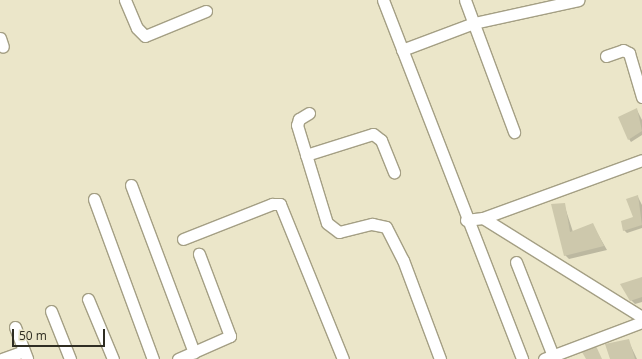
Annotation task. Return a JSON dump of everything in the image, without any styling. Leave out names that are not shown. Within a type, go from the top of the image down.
[{"type":"street","points":[[125,0],[137,28],[145,36],[206,10]]},
{"type":"street","points":[[383,0],[466,220],[522,359]]},
{"type":"street","points":[[465,0],[514,132]]},
{"type":"street","points":[[402,50],[474,23],[579,0]]},
{"type":"street","points":[[606,56],[623,50],[629,54],[642,97]]},
{"type":"street","points":[[309,113],[297,121],[306,155],[330,229],[339,232],[379,224],[386,227],[403,260],[440,359]]},
{"type":"street","points":[[306,155],[373,134],[381,140],[394,173]]},
{"type":"street","points":[[466,220],[482,218],[642,160]]},
{"type":"street","points":[[131,184],[194,353]]},
{"type":"street","points":[[94,199],[153,359]]},
{"type":"street","points":[[183,239],[272,204],[280,204],[343,359]]},
{"type":"street","points":[[482,218],[642,318]]},
{"type":"street","points":[[178,359],[230,336],[199,254]]},
{"type":"street","points":[[516,262],[548,357],[642,322]]},
{"type":"street","points":[[88,299],[113,359]]},
{"type":"street","points":[[51,311],[70,359]]},
{"type":"street","points":[[2,359],[26,355],[15,327]]},
{"type":"building","points":[[637,108],[642,131],[628,140],[618,117]]},
{"type":"building","points":[[638,195],[642,225],[623,231],[621,221],[633,217],[626,199]]},
{"type":"building","points":[[565,203],[570,232],[593,223],[604,246],[564,256],[551,204]]},
{"type":"building","points":[[642,277],[642,297],[630,301],[620,284]]},
{"type":"building","points":[[629,339],[635,359],[610,359],[605,344]]},
{"type":"building","points":[[596,346],[602,359],[586,359],[582,352]]}]
